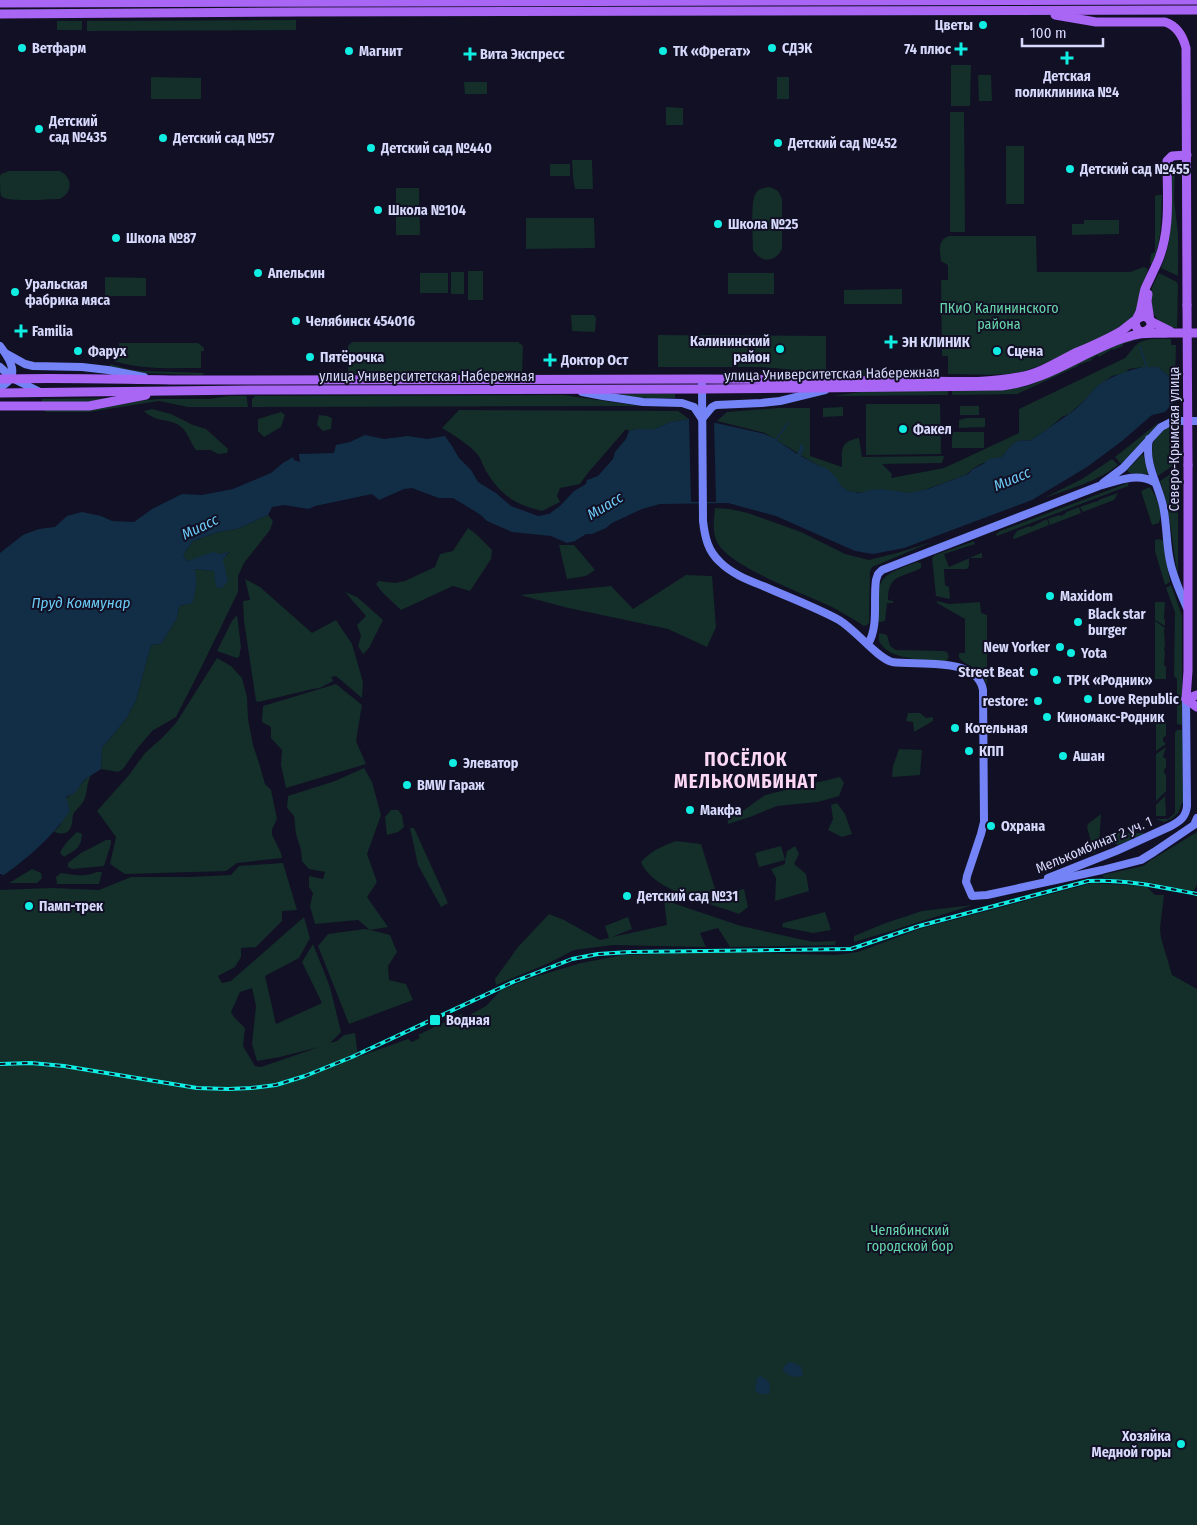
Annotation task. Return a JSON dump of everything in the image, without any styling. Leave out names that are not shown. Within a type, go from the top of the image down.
[{"type":"main road","points":[[903,0],[907,11]]},
{"type":"main road","points":[[907,11],[910,0]]},
{"type":"main road","points":[[0,3],[1196,0],[1197,19]]},
{"type":"main road","points":[[0,14],[1197,10]]},
{"type":"main road","name":"Северо-Крымская улица","points":[[1032,11],[1096,22],[1160,22],[1169,24],[1178,30],[1184,39],[1186,48],[1188,464],[1188,671],[1186,700]]},
{"type":"main road","points":[[1149,283],[1150,328],[1141,332],[1135,325],[1146,287],[1161,254],[1166,236],[1167,161],[1172,156],[1187,155]]},
{"type":"main road","points":[[1137,319],[1144,316],[1164,329],[1177,333]]},
{"type":"main road","name":"улица Университетская Набережная","points":[[0,379],[1006,380],[1025,376],[1049,366],[1113,335],[1137,319]]},
{"type":"main road","name":"улица Университетская Набережная","points":[[0,393],[990,387],[1015,385],[1046,375],[1118,340],[1144,332],[1197,332]]},
{"type":"main road","points":[[40,379],[35,383],[34,387],[40,392]]},
{"type":"main road","points":[[0,406],[90,406],[163,391]]},
{"type":"main road","points":[[1186,700],[1197,695]]},
{"type":"main road","points":[[1186,700],[1197,707]]},
{"type":"street","points":[[43,0],[56,3]]},
{"type":"street","points":[[0,346],[11,361],[12,369],[12,378],[0,387]]},
{"type":"street","points":[[7,354],[25,364],[33,366],[91,368],[160,380]]},
{"type":"street","points":[[0,367],[12,378],[40,392]]},
{"type":"street","points":[[702,379],[703,504],[706,540],[709,550],[722,564],[739,575],[840,621],[855,631],[880,656],[890,661],[962,668],[974,673],[982,684],[984,822],[966,876],[966,882],[972,896],[987,895],[1034,884]]},
{"type":"street","points":[[702,419],[716,405],[780,401],[834,387]]},
{"type":"street","points":[[572,390],[644,402],[682,403],[694,407],[702,419]]},
{"type":"street","points":[[1099,486],[1123,468],[1161,427],[1171,422],[1197,421]]},
{"type":"street","points":[[1149,439],[1148,454],[1154,482],[1163,505],[1173,574],[1188,611]]},
{"type":"street","points":[[868,644],[872,638],[874,627],[876,580],[882,570],[1099,486],[1135,477],[1144,477],[1154,482]]},
{"type":"street","name":"Северо-Крымская улица","points":[[1180,821],[1185,815],[1187,806],[1186,700]]},
{"type":"street","name":"Мелькомбинат 2 уч. 1","points":[[1034,884],[1116,851],[1180,821]]},
{"type":"street","name":"Мелькомбинат 2 уч. 1","points":[[1034,884],[1141,860],[1195,822]]},
{"type":"green space","points":[[296,20],[296,30],[87,31],[87,21]]},
{"type":"green space","points":[[57,21],[82,21],[82,30],[57,30]]},
{"type":"green space","points":[[951,65],[971,65],[970,106],[951,106]]},
{"type":"green space","points":[[978,75],[991,75],[992,101],[979,101]]},
{"type":"green space","points":[[151,77],[201,78],[201,99],[151,99]]},
{"type":"green space","points":[[777,77],[789,77],[789,99],[777,99]]},
{"type":"green space","points":[[464,82],[487,82],[487,94],[465,94]]},
{"type":"green space","points":[[666,107],[683,108],[683,125],[666,125]]},
{"type":"green space","points":[[950,112],[964,112],[965,232],[950,232]]},
{"type":"green space","points":[[1006,146],[1024,146],[1024,204],[1006,204]]},
{"type":"green space","points":[[572,160],[592,160],[593,189],[575,189]]},
{"type":"green space","points":[[1175,162],[1174,200],[1178,233],[1178,276],[1161,268],[1170,231],[1172,205],[1171,165]]},
{"type":"green space","points":[[550,164],[570,164],[570,176],[550,176]]},
{"type":"green space","points":[[9,171],[60,171],[69,181],[69,189],[60,199],[19,200],[5,198],[1,196],[0,176]]},
{"type":"green space","points":[[770,187],[778,191],[782,199],[782,249],[776,257],[768,260],[760,257],[753,250],[752,211],[757,191]]},
{"type":"green space","points":[[396,188],[419,188],[420,235],[396,235]]},
{"type":"green space","points":[[1162,195],[1161,222],[1158,247],[1152,265],[1150,263],[1151,254],[1155,252],[1155,196]]},
{"type":"green space","points":[[526,218],[594,218],[595,248],[526,249]]},
{"type":"green space","points":[[1084,220],[1119,220],[1119,234],[1072,235],[1072,224],[1084,224]]},
{"type":"green space","name":"ПКиО Калининского района","points":[[949,236],[1036,236],[1037,272],[1130,272],[1144,267],[1148,269],[1136,313],[1126,322],[1097,339],[1027,370],[1017,373],[1000,374],[948,374],[948,356],[942,356],[941,280],[948,280],[948,265],[941,261],[940,250],[941,243]]},
{"type":"green space","points":[[468,271],[483,271],[483,300],[468,300]]},
{"type":"green space","points":[[451,272],[464,272],[464,294],[451,294]]},
{"type":"green space","points":[[420,273],[448,273],[448,293],[420,293]]},
{"type":"green space","points":[[728,273],[774,273],[774,294],[728,294]]},
{"type":"green space","points":[[1159,273],[1177,282],[1178,285],[1177,328],[1170,327],[1159,321],[1151,305],[1151,292]]},
{"type":"green space","points":[[105,277],[146,278],[146,296],[105,296]]},
{"type":"green space","points":[[902,289],[902,304],[844,304],[844,290]]},
{"type":"green space","points":[[571,315],[594,315],[596,318],[595,331],[572,331]]},
{"type":"green space","points":[[658,335],[826,336],[826,370],[828,371],[825,376],[822,376],[764,372],[795,370],[761,367],[658,367]]},
{"type":"green space","points":[[1148,336],[1123,344],[1123,346],[1112,349],[1099,357],[1098,355],[1092,360],[1017,394],[952,395],[952,390],[1010,389],[1028,386],[1116,344]]},
{"type":"green space","points":[[1152,339],[1171,339],[1171,345],[1176,345],[1175,379],[1172,379],[1158,367],[1129,369],[1125,373],[1112,376],[1095,388],[1069,414],[1062,417],[1030,441],[1017,442],[1002,457],[984,462],[962,476],[915,492],[884,491],[862,493],[849,491],[844,489],[824,468],[765,433],[717,421],[727,412],[778,408],[810,408],[810,456],[842,467],[842,451],[845,444],[859,438],[862,457],[944,456],[942,463],[882,464],[892,474],[891,478],[944,468],[1019,433],[1019,409],[1125,358],[1138,344]]},
{"type":"green space","points":[[352,342],[518,342],[523,346],[522,373],[348,374],[348,346]]},
{"type":"green space","points":[[119,343],[198,343],[204,348],[204,351],[201,351],[201,368],[146,367],[113,361],[108,347],[119,347]]},
{"type":"green space","points":[[110,364],[142,371],[204,373],[202,375],[144,373],[110,367]]},
{"type":"green space","points":[[845,370],[933,370],[930,375],[925,377],[849,376]]},
{"type":"green space","points":[[948,390],[948,395],[833,396],[867,391]]},
{"type":"green space","points":[[622,394],[675,394],[675,398],[646,398],[623,396]]},
{"type":"green space","points":[[563,395],[640,406],[252,407],[252,399],[255,396]]},
{"type":"green space","points":[[246,396],[248,407],[188,407],[159,401],[89,412],[46,412],[42,409],[159,399],[209,399]]},
{"type":"green space","points":[[112,398],[87,402],[42,402],[42,399]]},
{"type":"green space","name":"Факел","points":[[866,404],[940,404],[941,454],[866,455]]},
{"type":"green space","points":[[960,406],[979,406],[979,415],[960,415]]},
{"type":"green space","points":[[843,407],[843,416],[823,417],[823,408]]},
{"type":"green space","points":[[152,409],[171,414],[206,429],[228,449],[227,453],[218,454],[211,450],[196,450],[181,426],[173,422],[151,417],[144,411]]},
{"type":"green space","points":[[459,410],[678,411],[689,419],[671,422],[655,429],[629,431],[626,429],[580,484],[560,488],[557,496],[560,502],[542,511],[516,502],[503,493],[492,480],[474,451],[442,428]]},
{"type":"green space","points":[[281,412],[285,415],[281,427],[264,437],[258,431],[258,419]]},
{"type":"green space","points":[[319,415],[332,418],[331,429],[323,431],[317,425]]},
{"type":"green space","points":[[985,418],[985,427],[959,428],[959,420]]},
{"type":"green space","points":[[1159,423],[1121,464],[1115,457]]},
{"type":"green space","points":[[1177,425],[1178,462],[1158,476],[1152,452],[1155,438],[1160,432]]},
{"type":"green space","points":[[952,432],[984,432],[984,448],[952,448]]},
{"type":"green space","points":[[1143,454],[1148,474],[1129,473],[1127,470]]},
{"type":"green space","points":[[1112,459],[1118,465],[1110,471],[1083,484],[1044,498],[1082,479]]},
{"type":"green space","points":[[1178,469],[1178,575],[1169,517],[1160,481]]},
{"type":"green space","points":[[1128,483],[1128,486],[997,536],[996,534],[1000,531]]},
{"type":"green space","points":[[1150,487],[1157,499],[1160,514],[1159,523],[1152,525],[1141,491]]},
{"type":"green space","points":[[1118,493],[1114,500],[1083,512],[1080,507],[1096,502]]},
{"type":"green space","points":[[1079,507],[1081,513],[1050,525],[1048,519],[1061,516]]},
{"type":"green space","points":[[715,508],[748,513],[801,532],[845,554],[869,560],[932,542],[872,567],[870,571],[869,623],[864,626],[830,606],[751,570],[724,551],[714,534]]},
{"type":"green space","points":[[268,515],[273,521],[270,530],[244,563],[238,576],[238,592],[176,717],[152,731],[123,769],[118,772],[101,769],[102,748],[126,719],[136,700],[151,645],[161,644],[177,618],[179,606],[191,603],[196,586],[194,569],[214,571],[229,552],[187,561],[183,555],[193,541],[218,532],[237,529]]},
{"type":"green space","points":[[1047,519],[1049,525],[1014,539],[1013,537],[1017,531]]},
{"type":"green space","points":[[468,528],[492,550],[491,559],[470,591],[453,586],[401,610],[376,584],[379,581],[395,583],[405,581],[435,567],[440,554],[453,551]]},
{"type":"green space","points":[[1160,539],[1163,541],[1170,582],[1165,585],[1155,551],[1155,540]]},
{"type":"green space","points":[[974,541],[975,544],[944,554],[949,567],[969,558],[967,569],[944,569],[945,585],[949,587],[950,599],[936,596],[932,558],[935,555]]},
{"type":"green space","points":[[559,545],[574,545],[595,570],[586,576],[567,579]]},
{"type":"green space","points":[[981,553],[982,553],[982,558],[970,558]]},
{"type":"green space","points":[[917,562],[921,563],[921,568],[898,578],[891,585],[888,600],[893,601],[893,603],[887,603],[885,621],[878,621],[879,595],[882,581],[893,572]]},
{"type":"green space","points":[[686,575],[712,576],[716,627],[707,647],[668,629],[564,607],[520,595],[611,586],[633,609]]},
{"type":"green space","points":[[245,579],[260,587],[312,633],[336,620],[352,644],[363,682],[362,698],[336,676],[331,677],[333,681],[320,688],[256,701],[244,621],[243,601],[250,600]]},
{"type":"green space","points":[[1171,585],[1182,616],[1182,725],[1177,724],[1177,679],[1174,676],[1175,612],[1166,588]]},
{"type":"green space","points":[[345,592],[357,597],[383,620],[369,648],[363,654],[358,646],[361,636],[357,625],[366,616]]},
{"type":"green space","points":[[937,601],[949,604],[980,602],[981,613],[987,615],[987,685],[978,671],[959,658],[959,653],[965,653],[965,619],[937,603]]},
{"type":"green space","points":[[1155,602],[1165,602],[1165,626],[1155,620]]},
{"type":"green space","points":[[237,615],[241,647],[239,657],[237,658],[217,651]]},
{"type":"green space","points":[[1155,621],[1165,628],[1164,665],[1166,667],[1166,679],[1155,679]]},
{"type":"green space","points":[[879,633],[887,635],[890,646],[896,650],[943,651],[947,652],[949,657],[946,661],[939,661],[901,656],[886,649],[879,642]]},
{"type":"green space","points":[[217,658],[231,666],[242,678],[247,697],[248,719],[253,745],[265,784],[271,790],[277,819],[272,829],[272,835],[282,858],[237,863],[226,871],[125,874],[110,864],[116,837],[97,811],[129,775],[145,753],[176,723]]},
{"type":"green space","points":[[336,684],[362,705],[356,741],[366,764],[286,788],[281,765],[282,750],[271,738],[271,727],[262,722],[263,706]]},
{"type":"green space","points":[[908,713],[920,713],[926,718],[933,717],[933,721],[914,732],[913,722],[906,721]]},
{"type":"green space","points":[[1166,723],[1166,735],[1163,741],[1166,744],[1156,751],[1156,724]]},
{"type":"green space","points":[[1177,730],[1182,730],[1183,801],[1178,813],[1164,822],[1156,819],[1168,819],[1175,813],[1175,733]]},
{"type":"green space","points":[[1166,747],[1163,757],[1166,759],[1164,773],[1166,775],[1166,791],[1156,801],[1156,754]]},
{"type":"green space","points":[[899,749],[922,750],[920,775],[892,777],[893,766]]},
{"type":"green space","points":[[364,768],[372,782],[381,815],[367,854],[377,882],[367,897],[388,927],[370,930],[358,920],[315,924],[310,906],[313,893],[309,887],[309,876],[323,879],[325,872],[309,869],[302,861],[294,816],[287,808],[288,796],[335,781]]},
{"type":"green space","points":[[91,775],[85,799],[73,815],[70,829],[63,833],[54,832],[61,824],[66,798]]},
{"type":"green space","points":[[840,777],[844,783],[839,796],[818,802],[777,806],[728,824],[727,816],[744,810],[765,795]]},
{"type":"green space","points":[[1165,796],[1166,816],[1156,816],[1156,805]]},
{"type":"green space","points":[[837,803],[845,814],[852,834],[842,837],[828,830],[833,819],[831,805]]},
{"type":"green space","points":[[391,810],[398,810],[402,815],[404,827],[398,832],[387,835],[385,817]]},
{"type":"green space","points":[[1101,814],[1099,846],[1094,854],[1087,827],[1088,824]]},
{"type":"green space","points":[[410,828],[414,828],[448,903],[441,907],[418,865]]},
{"type":"green space","points":[[77,832],[82,834],[79,846],[64,857],[60,853],[62,849]]},
{"type":"green space","points":[[1197,832],[1197,885],[1194,890],[1146,882],[1104,878],[1102,875],[1143,866]]},
{"type":"green space","points":[[1117,833],[1144,834],[1118,845],[1114,843],[1116,842]]},
{"type":"green space","points":[[106,840],[111,840],[111,844],[104,866],[72,869],[68,867],[68,863],[81,853]]},
{"type":"green space","points":[[676,841],[701,844],[717,895],[744,889],[748,907],[739,914],[684,895],[657,881],[641,862],[657,849]]},
{"type":"green space","points":[[781,846],[785,860],[759,867],[755,853]]},
{"type":"green space","points":[[795,846],[799,854],[794,864],[806,874],[809,891],[775,901],[776,878],[771,869],[785,864],[787,851]]},
{"type":"green space","name":"Челябинский городской бор","points":[[283,863],[297,910],[282,911],[282,921],[256,947],[241,948],[241,957],[235,967],[218,976],[222,983],[231,981],[304,917],[310,938],[299,958],[265,976],[276,1024],[322,1003],[302,962],[313,944],[330,987],[341,1032],[330,1043],[337,1041],[344,1035],[355,1033],[358,1057],[408,1039],[412,1042],[420,1038],[418,1035],[461,1014],[466,1017],[486,1006],[501,990],[531,978],[581,963],[623,955],[728,952],[835,955],[858,952],[919,929],[1092,883],[1146,886],[1155,895],[1164,895],[1160,928],[1161,938],[1172,975],[1197,989],[1197,1525],[0,1525],[0,890],[51,888],[99,890],[131,877],[231,875],[239,866]],"holes":[[[252,988],[256,1006],[252,1044],[257,1061],[319,1047],[261,1067],[255,1066],[243,1046],[245,1028],[231,1012],[240,992]]]},
{"type":"green space","points":[[32,869],[41,873],[42,878],[37,883],[9,883]]},
{"type":"green space","points":[[102,872],[99,884],[57,884],[56,877],[61,873],[84,875]]},
{"type":"green space","points":[[664,900],[741,926],[813,942],[836,941],[835,945],[730,947],[718,928],[700,933],[706,947],[613,945],[574,950],[549,963],[496,985],[495,979],[518,947],[549,914],[600,940],[609,938],[605,926],[628,917],[632,929],[612,937],[667,925]]},
{"type":"green space","points":[[973,905],[854,942],[854,936],[922,911]]},
{"type":"green space","points":[[825,912],[831,930],[813,933],[782,927],[783,923]]},
{"type":"green space","points":[[365,929],[390,935],[397,952],[388,966],[389,980],[406,984],[413,1000],[349,1024],[318,946],[328,934]]},
{"type":"water","points":[[1143,367],[1158,367],[1172,379],[1181,380],[1197,397],[1174,402],[1165,412],[1152,415],[1122,441],[1087,467],[1032,500],[904,548],[873,554],[855,551],[776,516],[728,503],[660,504],[642,509],[612,523],[606,528],[592,534],[586,534],[575,541],[567,543],[551,536],[512,532],[487,521],[481,515],[453,498],[439,498],[412,488],[404,489],[379,500],[372,494],[315,506],[309,509],[284,505],[272,507],[268,515],[237,529],[218,532],[193,541],[183,555],[187,561],[213,552],[221,554],[229,551],[223,560],[228,581],[222,588],[216,587],[214,571],[195,569],[196,586],[192,603],[179,606],[177,618],[161,644],[151,645],[136,700],[126,719],[102,748],[101,769],[84,780],[75,793],[66,797],[70,811],[48,838],[4,875],[0,874],[0,553],[23,535],[39,529],[55,527],[67,516],[82,512],[101,516],[112,521],[134,522],[152,509],[182,494],[202,495],[233,489],[271,473],[293,457],[294,460],[300,462],[299,454],[334,453],[336,445],[350,442],[365,435],[384,439],[408,436],[427,439],[445,436],[478,482],[496,493],[511,506],[538,516],[549,514],[560,506],[574,491],[586,484],[587,480],[598,476],[613,459],[615,452],[626,439],[629,431],[655,429],[671,422],[689,419],[765,434],[797,454],[800,448],[799,445],[802,444],[804,448],[801,456],[826,468],[835,476],[842,487],[849,491],[859,493],[881,489],[910,493],[928,489],[968,474],[989,459],[1002,457],[1014,443],[1025,440],[1030,441],[1069,414],[1104,381],[1124,372]]},
{"type":"water","points":[[790,1362],[801,1367],[803,1375],[795,1377],[783,1370],[785,1365]]},
{"type":"water","points":[[761,1376],[769,1383],[770,1392],[768,1394],[762,1394],[755,1390],[757,1378]]},
{"type":"pier","points":[[1197,375],[1197,399],[1177,404],[1177,377]]},
{"type":"pier","points":[[689,419],[714,420],[716,502],[691,502]]},
{"type":"waterway","points":[[1140,347],[1147,368]]},
{"type":"waterway","points":[[775,441],[788,423]]},
{"type":"railway","points":[[0,1064],[31,1063],[64,1066],[197,1088],[228,1089],[276,1085],[305,1076],[352,1057],[513,982],[572,959],[598,954],[630,952],[851,949],[919,926],[1088,881],[1129,882],[1197,894]]},
{"type":"place","name":"Цветы","points":[[983,25]]},
{"type":"place","name":"Ветфарм","points":[[22,48]]},
{"type":"place","name":"СДЭК","points":[[772,48]]},
{"type":"place","name":"74 плюс","points":[[961,49]]},
{"type":"place","name":"Магнит","points":[[349,51]]},
{"type":"place","name":"ТК «Фрегат»","points":[[663,51]]},
{"type":"place","name":"Вита Экспресс","points":[[470,54]]},
{"type":"place","name":"Детская поликлиника №4","points":[[1067,58]]},
{"type":"place","name":"Детский сад №435","points":[[39,129]]},
{"type":"place","name":"Детский сад №57","points":[[163,138]]},
{"type":"place","name":"Детский сад №452","points":[[778,143]]},
{"type":"place","name":"Детский сад №440","points":[[371,148]]},
{"type":"place","name":"Детский сад №455","points":[[1070,169]]},
{"type":"place","name":"Школа №104","points":[[378,210]]},
{"type":"place","name":"Школа №25","points":[[718,224]]},
{"type":"place","name":"Школа №87","points":[[116,238]]},
{"type":"place","name":"Апельсин","points":[[258,273]]},
{"type":"place","name":"Уральская фабрика мяса","points":[[15,292]]},
{"type":"place","name":"Челябинск 454016","points":[[296,321]]},
{"type":"place","name":"Familia","points":[[21,331]]},
{"type":"place","name":"ЭН КЛИНИК","points":[[891,342]]},
{"type":"place","name":"Калининский район","points":[[780,349]]},
{"type":"place","name":"Фарух","points":[[78,351]]},
{"type":"place","name":"Сцена","points":[[997,351]]},
{"type":"place","name":"Пятёрочка","points":[[310,357]]},
{"type":"place","name":"Доктор Ост","points":[[550,360]]},
{"type":"place","name":"Факел","points":[[903,429]]},
{"type":"place","name":"Maxidom","points":[[1050,596]]},
{"type":"place","name":"Black star burger","points":[[1078,622]]},
{"type":"place","name":"New Yorker","points":[[1060,647]]},
{"type":"place","name":"Yota","points":[[1071,653]]},
{"type":"place","name":"Street Beat","points":[[1034,672]]},
{"type":"place","name":"ТРК «Родник»","points":[[1057,680]]},
{"type":"place","name":"Love Republic","points":[[1088,699]]},
{"type":"place","name":"restore:","points":[[1038,701]]},
{"type":"place","name":"Киномакс-Родник","points":[[1047,717]]},
{"type":"place","name":"Котельная","points":[[955,728]]},
{"type":"place","name":"КПП","points":[[969,751]]},
{"type":"place","name":"Ашан","points":[[1063,756]]},
{"type":"place","name":"Элеватор","points":[[453,763]]},
{"type":"place","name":"BMW Гараж","points":[[407,785]]},
{"type":"place","name":"Макфа","points":[[690,810]]},
{"type":"place","name":"Охрана","points":[[991,826]]},
{"type":"place","name":"Детский сад №31","points":[[627,896]]},
{"type":"place","name":"Памп-трек","points":[[29,906]]},
{"type":"place","name":"Водная","points":[[435,1020]]},
{"type":"place","name":"Хозяйка Медной горы","points":[[1181,1444]]},
{"type":"district","name":"ПОСЁЛОК МЕЛЬКОМБИНАТ","points":[[746,770]]},
{"type":"water label","name":"Миасс","points":[[1012,479]]},
{"type":"water label","name":"Миасс","points":[[605,506]]},
{"type":"water label","name":"Миасс","points":[[200,527]]},
{"type":"water label","name":"Пруд Коммунар","points":[[81,603]]}]
